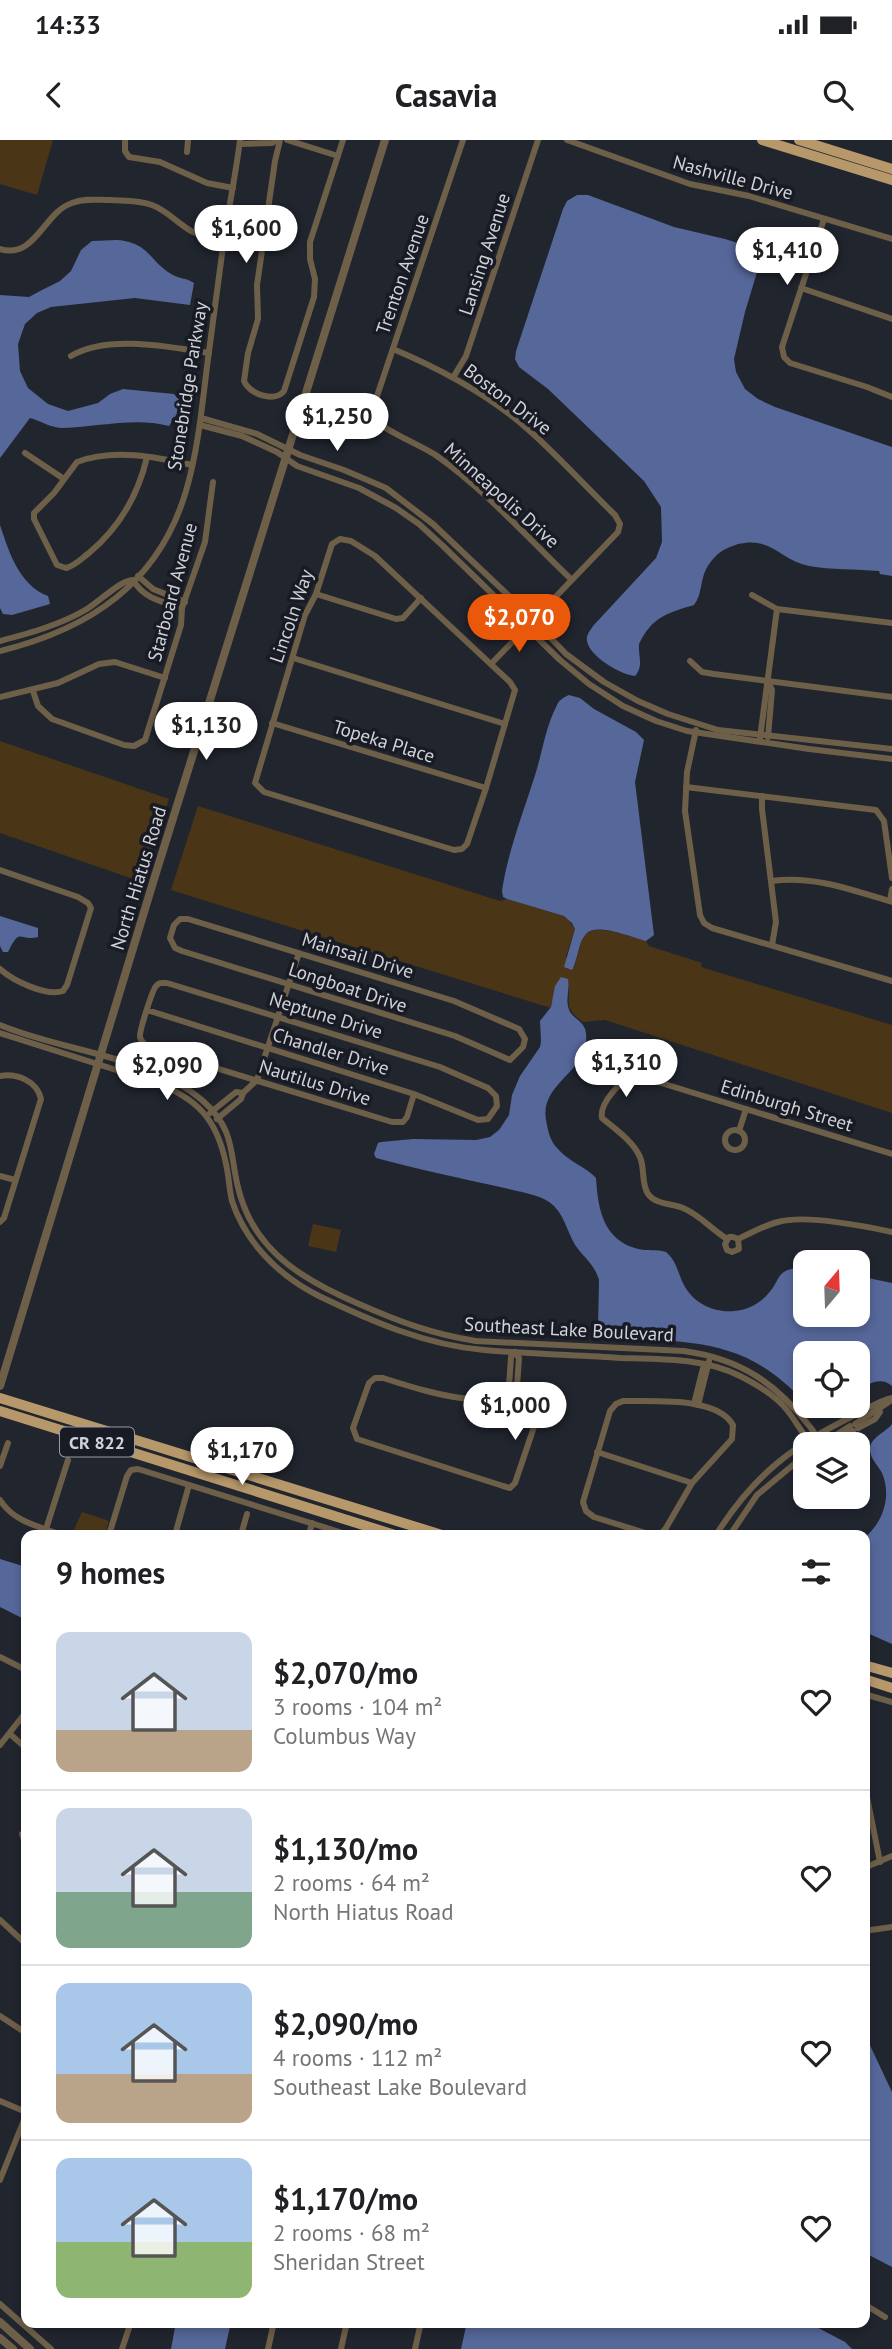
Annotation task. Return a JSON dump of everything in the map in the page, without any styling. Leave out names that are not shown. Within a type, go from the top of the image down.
[{"type":"main road","points":[[762,140],[892,180]]},
{"type":"main road","points":[[799,140],[892,169]]},
{"type":"main road","name":"CR 822","points":[[0,1398],[426,1530]]},
{"type":"main road","name":"CR 822","points":[[0,1411],[379,1530]]},
{"type":"main road","points":[[195,1473],[198,1459]]},
{"type":"main road","points":[[870,1667],[892,1673]]},
{"type":"main road","points":[[870,1681],[892,1688]]},
{"type":"street","points":[[125,140],[125,151],[129,157],[159,162],[207,183],[233,188]]},
{"type":"street","points":[[187,152],[188,140]]},
{"type":"street","points":[[240,142],[272,143],[279,140]]},
{"type":"street","points":[[279,140],[257,285],[258,319],[244,378],[250,390],[271,397],[280,396],[286,387],[314,297],[315,279],[310,259],[310,242],[343,140]]},
{"type":"street","points":[[287,140],[338,156]]},
{"type":"street","name":"North Hiatus Road","points":[[0,1386],[385,140]]},
{"type":"street","name":"Trenton Avenue","points":[[373,418],[374,405],[463,140]]},
{"type":"street","name":"Lansing Avenue","points":[[454,376],[467,356],[538,140]]},
{"type":"street","name":"Nashville Drive","points":[[567,140],[690,184],[749,196],[892,239]]},
{"type":"street","name":"Stonebridge Parkway","points":[[0,651],[40,640],[76,625],[105,607],[136,578],[167,539],[180,510],[201,421],[224,240],[240,142]]},
{"type":"street","points":[[0,249],[7,251],[29,245],[49,219],[62,209],[72,203],[90,199],[150,204],[166,212],[191,231],[224,240]]},
{"type":"street","points":[[824,219],[782,347],[783,357],[790,363],[892,397]]},
{"type":"street","points":[[801,288],[892,319]]},
{"type":"street","points":[[71,356],[81,350],[116,345],[146,345],[209,353]]},
{"type":"street","name":"Boston Drive","points":[[393,349],[454,376],[531,432],[615,515],[620,524],[618,532],[572,579]]},
{"type":"street","name":"Minneapolis Drive","points":[[373,418],[378,424],[436,455],[464,477],[572,579]]},
{"type":"street","points":[[201,421],[277,452],[363,477],[386,488],[433,524],[529,623],[560,660],[623,706],[656,720],[697,729],[892,759]]},
{"type":"street","points":[[25,453],[64,479]]},
{"type":"street","points":[[147,457],[136,493],[121,519],[101,543],[70,567],[61,567],[54,562],[34,519],[34,513],[54,493],[77,462],[133,454],[192,465]]},
{"type":"street","points":[[288,455],[297,466],[378,497],[419,524],[566,654],[604,682],[697,729]]},
{"type":"street","points":[[359,488],[363,477]]},
{"type":"street","name":"Starboard Avenue","points":[[33,691],[38,706],[52,719],[124,744],[137,745],[143,742],[181,625],[183,605],[205,542],[214,482]]},
{"type":"street","name":"Lincoln Way","points":[[421,598],[375,556],[351,541],[340,539],[332,544],[316,594],[305,615],[255,778],[257,787],[264,792],[454,850],[462,849],[467,844],[486,789]]},
{"type":"street","points":[[136,578],[146,595],[154,600],[183,605]]},
{"type":"street","name":"Stonebridge Parkway","points":[[0,641],[69,619],[103,599],[127,580],[136,578]]},
{"type":"street","points":[[491,664],[572,579]]},
{"type":"street","points":[[316,594],[396,619],[403,618],[421,598],[510,682],[515,690],[486,789]]},
{"type":"street","points":[[752,595],[777,609],[892,623]]},
{"type":"street","points":[[764,739],[772,690],[768,681],[777,609]]},
{"type":"street","points":[[293,658],[505,724]]},
{"type":"street","points":[[690,661],[702,672],[892,697]]},
{"type":"street","points":[[0,697],[33,691],[107,663],[129,666],[165,678]]},
{"type":"street","name":"Topeka Place","points":[[272,723],[486,789]]},
{"type":"street","points":[[697,729],[686,787],[685,811],[700,915],[704,923],[712,928],[892,982]]},
{"type":"street","points":[[764,739],[892,749]]},
{"type":"street","points":[[686,787],[872,808],[880,813],[884,821],[892,878]]},
{"type":"street","points":[[762,796],[776,922],[772,945]]},
{"type":"street","points":[[0,870],[78,897],[88,902],[91,908],[63,991],[51,993],[18,981],[0,969]]},
{"type":"street","points":[[772,880],[808,879],[891,901],[892,889]]},
{"type":"street","name":"Mainsail Drive","points":[[171,931],[177,921],[188,919],[454,1001],[519,1029],[525,1039],[523,1047]]},
{"type":"street","name":"Longboat Drive","points":[[171,931],[170,938],[175,948],[455,1036],[500,1057],[510,1060],[523,1047]]},
{"type":"street","points":[[215,1120],[241,1099],[243,1093],[257,1080],[299,953]]},
{"type":"street","name":"Neptune Drive","points":[[147,1010],[154,989],[161,983],[167,983],[440,1067],[488,1088],[496,1096],[497,1106]]},
{"type":"street","name":"Chandler Drive","points":[[147,1010],[414,1094],[478,1120],[488,1119],[497,1106]]},
{"type":"street","name":"Nautilus Drive","points":[[147,1010],[139,1035],[148,1047],[392,1122],[403,1122],[407,1117],[414,1094]]},
{"type":"street","name":"Southeast Lake Boulevard","points":[[0,1025],[99,1060]]},
{"type":"street","name":"Southeast Lake Boulevard","points":[[0,1032],[176,1081],[190,1089],[230,1139],[240,1196],[249,1220],[268,1247],[290,1268],[324,1288],[412,1327],[476,1341],[684,1351],[711,1356],[749,1372],[776,1388],[813,1432]]},
{"type":"street","name":"Edinburgh Street","points":[[727,1239],[698,1216],[651,1197],[644,1185],[640,1157],[632,1145],[602,1118],[603,1107],[616,1089],[632,1074],[892,1154]]},
{"type":"street","points":[[0,1076],[13,1076],[31,1083],[38,1089],[41,1099],[4,1218],[0,1222]]},
{"type":"street","points":[[209,1113],[236,1092],[243,1093]]},
{"type":"street","points":[[739,1131],[746,1109]]},
{"type":"street","name":"Southeast Lake Boulevard","points":[[215,1120],[231,1198],[241,1224],[261,1253],[285,1275],[320,1296],[418,1338],[447,1345],[708,1364],[741,1376],[761,1388],[786,1408],[804,1432]]},
{"type":"street","points":[[0,1175],[15,1180]]},
{"type":"street","points":[[738,1239],[740,1247],[732,1252],[726,1248],[727,1239],[738,1239],[778,1222],[795,1219],[892,1232]]},
{"type":"street","points":[[512,1400],[519,1358],[515,1352],[516,1343]]},
{"type":"street","points":[[696,1405],[711,1356]]},
{"type":"street","points":[[375,1378],[444,1396],[472,1400],[512,1400],[530,1403],[538,1413],[515,1483],[510,1488],[361,1442],[355,1436],[354,1428],[369,1383],[375,1378]]},
{"type":"street","points":[[819,1432],[892,1399]]},
{"type":"street","points":[[844,1432],[875,1419],[892,1399]]},
{"type":"street","points":[[636,1530],[594,1517],[586,1511],[583,1502],[610,1411],[623,1401],[696,1405],[722,1414],[732,1422],[732,1438],[692,1483],[664,1530]]},
{"type":"street","points":[[0,1466],[8,1443]]},
{"type":"street","points":[[597,1452],[692,1483]]},
{"type":"street","points":[[720,1530],[748,1490],[765,1472],[793,1454]]},
{"type":"street","points":[[0,1500],[3,1511],[47,1529],[68,1460]]},
{"type":"street","points":[[733,1530],[757,1495],[793,1465]]},
{"type":"street","points":[[111,1530],[127,1476],[131,1470],[138,1469],[334,1530]]},
{"type":"street","points":[[176,1530],[189,1485]]},
{"type":"street","points":[[242,1530],[247,1514]]},
{"type":"street","points":[[310,1530],[312,1523]]},
{"type":"street","points":[[0,1657],[21,1668]]},
{"type":"street","points":[[870,1696],[892,1702]]},
{"type":"street","points":[[0,1745],[21,1719]]},
{"type":"street","points":[[10,1734],[21,1744]]},
{"type":"street","points":[[870,1812],[880,1862]]},
{"type":"street","points":[[870,1866],[892,1856]]},
{"type":"street","points":[[0,1920],[21,1939]]},
{"type":"street","points":[[870,1930],[892,1927]]},
{"type":"street","points":[[0,2016],[21,2030]]},
{"type":"street","points":[[0,2101],[21,2112]]},
{"type":"street","points":[[0,2180],[21,2127]]},
{"type":"street","points":[[0,2304],[21,2323]]},
{"type":"street","points":[[870,2308],[885,2317]]},
{"type":"street","points":[[0,2322],[30,2349]]},
{"type":"street","points":[[27,2328],[51,2349]]},
{"type":"street","points":[[122,2349],[129,2328]]},
{"type":"street","points":[[268,2349],[273,2328]]},
{"type":"street","points":[[341,2349],[344,2328]]},
{"type":"street","points":[[415,2349],[420,2328]]},
{"type":"street","points":[[0,2338],[13,2349]]},
{"type":"shaded area","points":[[0,140],[53,140],[37,195],[0,184]]},
{"type":"shaded area","points":[[0,741],[169,799],[142,882],[0,833]]},
{"type":"shaded area","points":[[198,806],[500,901],[507,899],[564,916],[575,929],[566,956],[574,968],[585,935],[590,931],[605,930],[646,941],[649,946],[702,963],[701,967],[892,1025],[892,1113],[605,1020],[583,1022],[570,1007],[568,979],[552,1001],[551,1008],[171,890]]},
{"type":"shaded area","points":[[313,1224],[341,1230],[336,1252],[308,1246]]},
{"type":"shaded area","points":[[82,1512],[109,1521],[106,1530],[74,1530]]},
{"type":"water","points":[[577,195],[588,195],[674,227],[757,249],[761,259],[734,359],[736,372],[745,389],[758,399],[892,447],[892,576],[880,574],[879,571],[809,566],[759,543],[738,544],[720,552],[709,564],[694,605],[661,617],[649,628],[639,644],[640,665],[635,676],[614,668],[593,653],[587,639],[588,633],[656,558],[662,542],[661,507],[644,481],[548,389],[519,367],[515,359],[563,209],[567,201]]},
{"type":"water","points":[[117,240],[137,245],[165,270],[194,283],[190,305],[135,298],[51,307],[37,313],[25,324],[18,344],[20,371],[28,388],[48,404],[68,411],[98,403],[123,389],[174,394],[181,407],[169,426],[130,422],[63,428],[30,418],[0,458],[0,295],[29,297],[60,281],[71,271],[81,250],[92,241]]},
{"type":"water","points":[[0,525],[22,576],[38,591],[48,596],[50,604],[12,615],[3,614],[0,608]]},
{"type":"water","points":[[569,695],[580,698],[594,709],[636,732],[644,740],[635,782],[654,935],[646,941],[606,930],[591,931],[581,942],[572,970],[564,967],[575,929],[572,923],[564,916],[507,899],[503,897],[502,891],[512,846],[550,721],[559,702]]},
{"type":"water","points":[[0,916],[38,928],[38,937],[18,937],[8,952],[3,952],[0,946]]},
{"type":"water","points":[[561,977],[568,979],[568,1006],[572,1015],[585,1028],[586,1042],[578,1063],[549,1097],[546,1120],[551,1139],[558,1149],[596,1178],[598,1201],[610,1231],[626,1245],[666,1252],[693,1297],[705,1306],[719,1310],[734,1311],[752,1306],[766,1296],[782,1273],[793,1268],[793,1327],[870,1327],[870,1278],[892,1283],[892,1386],[879,1381],[870,1384],[870,1341],[793,1341],[793,1392],[760,1365],[737,1354],[689,1343],[600,1335],[599,1280],[550,1202],[527,1193],[376,1158],[374,1154],[381,1142],[413,1139],[476,1140],[490,1137],[499,1130],[509,1115],[512,1095],[520,1076],[540,1047],[540,1021],[551,1007],[555,986]]},
{"type":"water","points":[[892,1424],[892,1644],[870,1634],[870,1533],[881,1517],[886,1500],[885,1482],[871,1455],[871,1444]]},
{"type":"water","points":[[0,1559],[21,1565],[21,1618],[0,1607]]},
{"type":"water","points":[[870,2045],[892,2092],[892,2267],[870,2256]]},
{"type":"water","points":[[175,2328],[230,2328],[225,2349],[171,2349]]},
{"type":"water","points":[[466,2328],[818,2328],[845,2342],[852,2349],[461,2349]]}]
